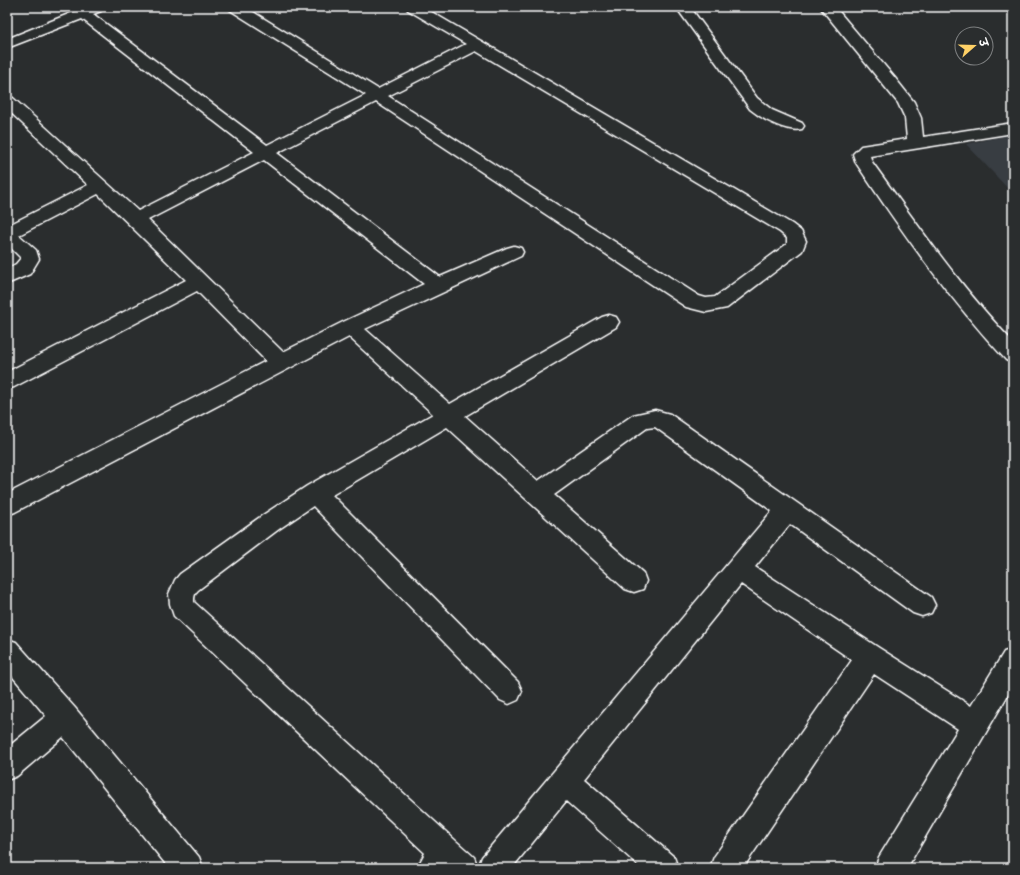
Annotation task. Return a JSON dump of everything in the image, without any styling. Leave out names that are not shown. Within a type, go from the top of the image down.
[{"type":"street","points":[[7,44],[99,7]]},
{"type":"street","points":[[235,7],[376,95],[693,302],[706,305],[720,303],[795,247],[797,241],[795,235],[786,228],[413,7]]},
{"type":"street","points":[[683,7],[758,109],[774,118],[796,126]]},
{"type":"street","points":[[827,7],[906,102],[913,118],[916,143]]},
{"type":"street","points":[[83,13],[438,285]]},
{"type":"street","points":[[136,219],[476,45]]},
{"type":"street","points":[[7,101],[136,219],[281,363]]},
{"type":"street","points":[[1013,128],[867,150],[861,154],[864,163],[959,294],[985,326],[1013,355]]},
{"type":"street","points":[[7,277],[23,269],[30,259],[29,254],[7,233],[100,186]]},
{"type":"street","points":[[7,505],[350,327],[438,285],[514,252]]},
{"type":"street","points":[[7,382],[200,282]]},
{"type":"street","points":[[447,862],[183,608],[180,598],[182,589],[189,582],[271,522],[315,493],[609,322]]},
{"type":"street","points":[[350,327],[634,581]]},
{"type":"street","points":[[537,494],[641,421],[655,418],[662,420],[922,605]]},
{"type":"street","points":[[315,493],[509,690]]},
{"type":"street","points":[[493,868],[787,510]]},
{"type":"street","points":[[738,569],[870,657],[975,724]]},
{"type":"street","points":[[7,651],[65,718],[188,868]]},
{"type":"street","points":[[725,868],[870,657]]},
{"type":"street","points":[[890,868],[1013,661]]},
{"type":"street","points":[[7,766],[65,718]]},
{"type":"street","points":[[565,780],[663,868]]},
{"type":"shaded area","points":[[1013,134],[1013,194],[966,144]]}]
